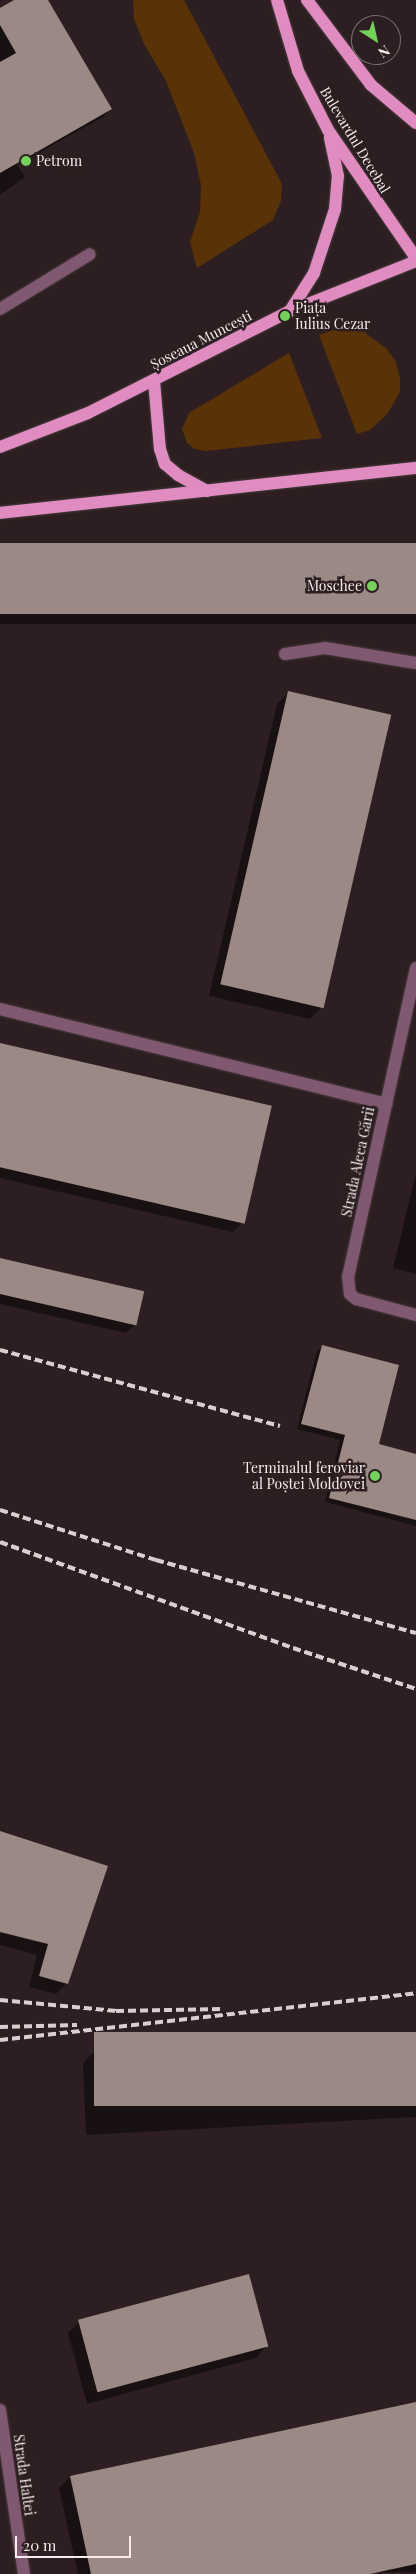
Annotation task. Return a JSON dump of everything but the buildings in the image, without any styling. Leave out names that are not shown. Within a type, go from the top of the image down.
[{"type":"main road","name":"Bulevardul Decebal","points":[[277,0],[298,71],[328,130],[416,259]]},
{"type":"main road","points":[[307,0],[371,85],[416,123]]},
{"type":"main road","points":[[290,311],[314,273],[335,209],[338,176],[328,130]]},
{"type":"main road","name":"Șoseaua Muncești","points":[[0,447],[88,413],[290,311],[416,259]]},
{"type":"main road","points":[[154,381],[160,449],[165,464],[178,475],[206,491]]},
{"type":"main road","points":[[0,513],[416,468]]},
{"type":"street","points":[[0,309],[90,254]]},
{"type":"street","points":[[285,654],[325,648],[416,664]]},
{"type":"street","name":"Strada Aleea Gării","points":[[416,968],[411,1012],[386,1104],[348,1286],[350,1294],[363,1302],[416,1315]]},
{"type":"street","points":[[0,1009],[386,1104]]},
{"type":"street","name":"Strada Haltei","points":[[0,2410],[24,2574]]},
{"type":"shaded area","points":[[133,0],[184,0],[282,184],[281,201],[273,220],[197,268],[190,242],[200,212],[201,185],[194,153],[166,81],[144,44],[134,19]]},
{"type":"shaded area","points":[[351,328],[364,332],[387,349],[396,362],[400,379],[400,392],[388,413],[370,430],[357,434],[319,335],[336,329]]},
{"type":"shaded area","points":[[289,353],[322,438],[206,451],[195,449],[187,443],[182,429],[189,413]]},
{"type":"railway","points":[[0,1350],[280,1426]]},
{"type":"railway","points":[[0,1510],[156,1560],[416,1633]]},
{"type":"railway","points":[[0,1542],[293,1648],[416,1689]]},
{"type":"railway","points":[[0,2040],[416,1993]]},
{"type":"railway","points":[[0,2000],[116,2011],[222,2009]]},
{"type":"railway","points":[[0,2027],[77,2025]]},
{"type":"place","name":"Petrom","points":[[26,161]]},
{"type":"place","name":"Piața Iulius Cezar","points":[[285,316]]},
{"type":"place","name":"Moschee","points":[[372,586]]},
{"type":"place","name":"Terminalul feroviar al Poștei Moldovei","points":[[375,1476]]}]
